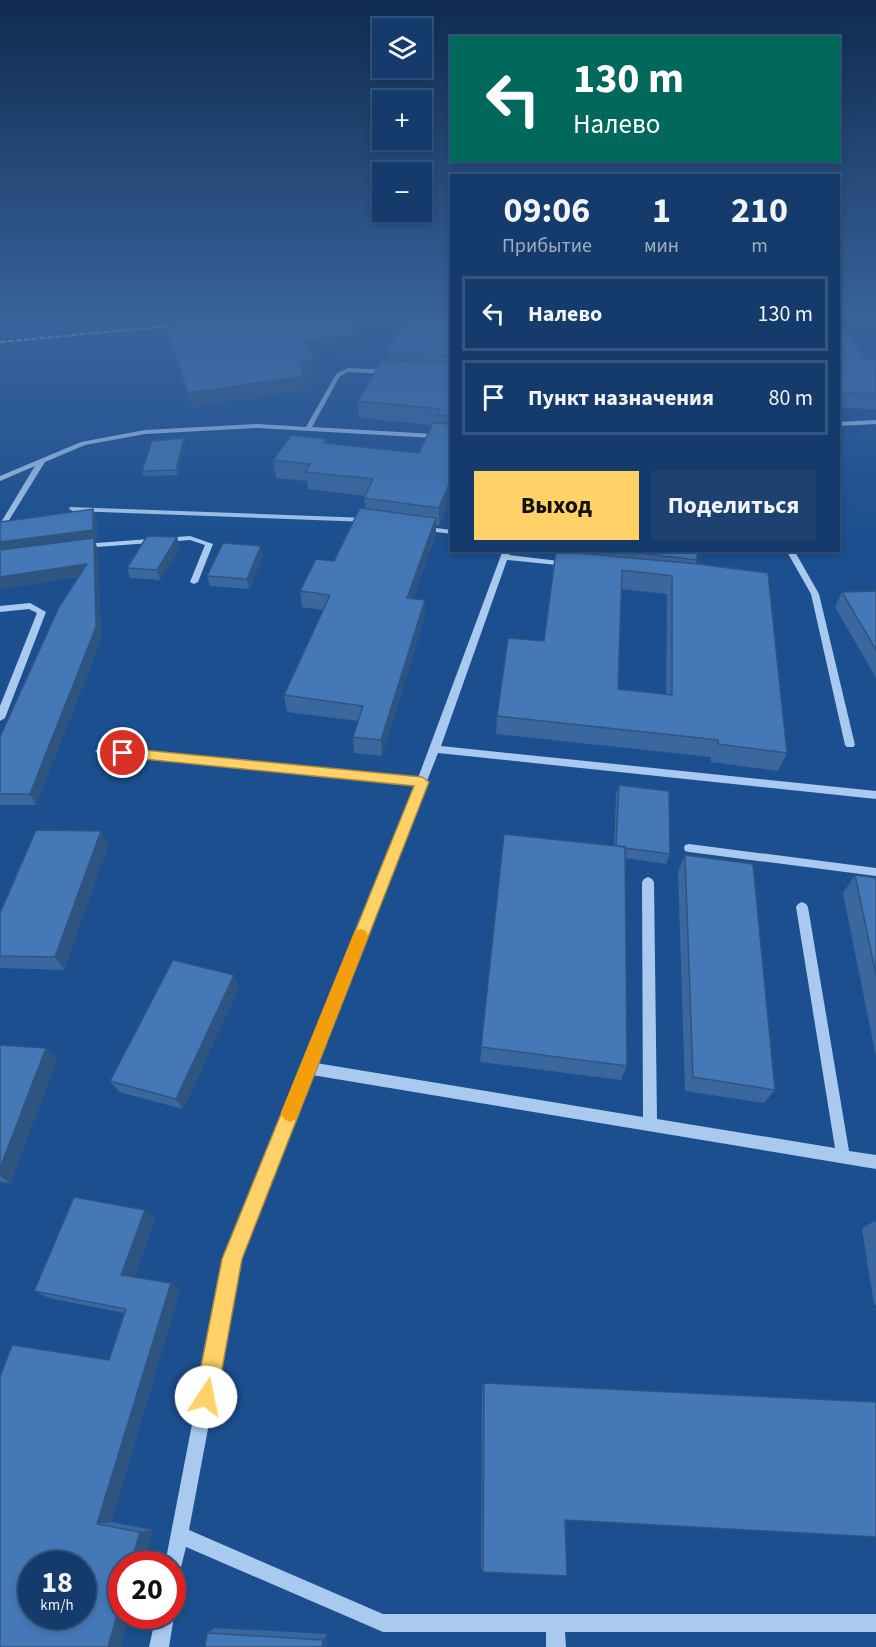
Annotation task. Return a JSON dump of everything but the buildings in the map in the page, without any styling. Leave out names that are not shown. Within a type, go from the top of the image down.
[{"type":"street","points":[[308,429],[329,392]]},
{"type":"street","points":[[840,424],[876,423]]},
{"type":"street","points":[[0,478],[83,443],[144,432],[258,426],[450,437]]},
{"type":"street","points":[[3,523],[42,460]]},
{"type":"street","points":[[73,509],[378,521]]},
{"type":"street","points":[[409,526],[450,532]]},
{"type":"street","points":[[77,547],[190,537],[209,544],[194,582]]},
{"type":"street","points":[[791,552],[815,594],[850,745]]},
{"type":"street","points":[[177,1551],[232,1259],[435,749],[506,554],[574,564]]},
{"type":"street","points":[[0,609],[30,606],[42,612],[0,718]]},
{"type":"street","points":[[435,749],[876,795]]},
{"type":"street","points":[[100,751],[422,782]]},
{"type":"street","points":[[689,848],[876,872]]},
{"type":"street","points":[[648,882],[650,1125]]},
{"type":"street","points":[[802,908],[843,1156]]},
{"type":"street","points":[[308,1068],[876,1162]]},
{"type":"street","points":[[180,1535],[383,1623],[876,1623]]},
{"type":"street","points":[[555,1623],[556,1647]]},
{"type":"street","points":[[159,1647],[162,1629]]},
{"type":"slow traffic","points":[[290,1113],[361,936]]},
{"type":"route","points":[[123,753],[422,782],[232,1259],[206,1397]]}]
